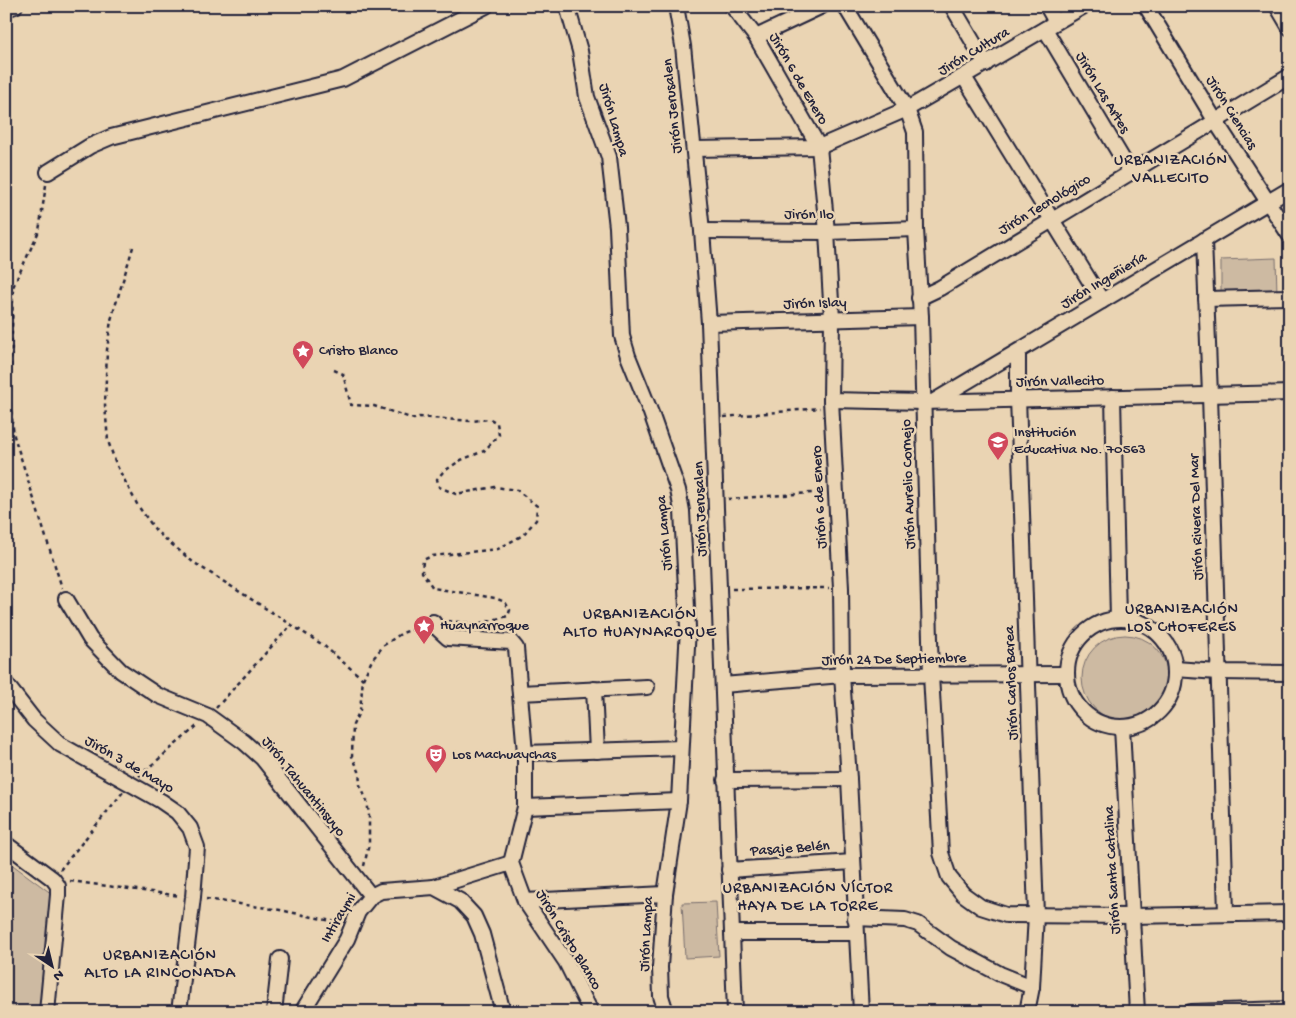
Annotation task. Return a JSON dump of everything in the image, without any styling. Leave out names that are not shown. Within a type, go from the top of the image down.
[{"type":"street","points":[[6,9],[15,6]]},
{"type":"street","points":[[48,172],[90,146],[112,137],[343,79],[486,6]]},
{"type":"street","name":"Jirón Lampa","points":[[567,6],[580,51],[587,97],[608,157],[617,227],[622,336],[678,490],[680,504],[688,627],[679,801],[665,894],[660,967],[661,996],[666,1012]]},
{"type":"street","name":"Jirón Jerusalen","points":[[676,6],[683,46],[694,149],[709,323],[735,1012]]},
{"type":"street","name":"Jirón 6 de Enero","points":[[732,6],[756,37],[818,147],[827,232],[832,319],[832,403],[841,588],[842,675],[861,1012]]},
{"type":"street","points":[[756,37],[822,6]]},
{"type":"street","name":"Jirón Aurelio Cornejo","points":[[845,6],[907,109],[915,132],[919,298],[929,401],[931,675],[941,852],[950,877],[963,894],[981,908],[1006,915],[1131,916],[1290,913]]},
{"type":"street","points":[[952,6],[986,64]]},
{"type":"street","name":"Jirón Las Artes","points":[[1047,6],[1051,26],[1131,173]]},
{"type":"street","name":"Jirón Cultura","points":[[818,147],[907,109],[964,78],[1084,6]]},
{"type":"street","name":"Jirón Ciencias","points":[[1146,6],[1216,122],[1290,236]]},
{"type":"street","points":[[1277,6],[1290,28]]},
{"type":"street","name":"Jirón Tecnológico","points":[[919,298],[940,288],[1290,76]]},
{"type":"street","points":[[964,78],[1102,302]]},
{"type":"street","points":[[694,149],[818,147]]},
{"type":"street","name":"Jirón Ingeñiería","points":[[929,401],[1018,352],[1290,189]]},
{"type":"street","name":"Jirón Ilo","points":[[702,231],[827,232],[916,230]]},
{"type":"street","name":"Jirón Rivera Del Mar","points":[[1204,240],[1226,913]]},
{"type":"street","points":[[1206,299],[1290,297]]},
{"type":"street","name":"Jirón Islay","points":[[709,323],[921,317]]},
{"type":"street","name":"Jirón Carlos Barea","points":[[1018,352],[1036,915],[1032,987],[1027,1012]]},
{"type":"street","name":"Jirón Vallecito","points":[[832,403],[1290,393]]},
{"type":"street","points":[[1113,397],[1118,619]]},
{"type":"street","name":"Jirón Tahuantinsuyo","points":[[66,599],[90,639],[121,671],[157,695],[208,716],[244,742],[262,758],[371,896]]},
{"type":"street","points":[[1118,619],[1138,622],[1157,632],[1170,649],[1175,669],[1174,687],[1166,703],[1154,716],[1139,724],[1122,727],[1101,724],[1083,712],[1071,695],[1067,674],[1070,654],[1081,636],[1098,624],[1118,619]]},
{"type":"street","points":[[433,622],[448,638],[511,642],[516,648],[525,752],[525,807],[511,863]]},
{"type":"street","points":[[1175,669],[1218,672],[1290,673]]},
{"type":"street","name":"Jirón 24 De Septiembre","points":[[723,685],[842,675],[1067,674]]},
{"type":"street","name":"Jirón 3 de Mayo","points":[[6,684],[34,720],[61,745],[177,812],[190,828],[197,847],[193,897],[178,1012]]},
{"type":"street","points":[[520,692],[647,687]]},
{"type":"street","points":[[594,689],[597,751]]},
{"type":"street","name":"Jirón Santa Catalina","points":[[1122,727],[1137,1012]]},
{"type":"street","points":[[525,752],[681,748]]},
{"type":"street","points":[[725,780],[849,779]]},
{"type":"street","points":[[525,807],[679,801]]},
{"type":"street","points":[[6,844],[53,879],[58,886],[47,1012]]},
{"type":"street","name":"Pasaje Belén","points":[[729,870],[853,862]]},
{"type":"street","name":"Intiraymi","points":[[302,1012],[347,939],[358,912],[371,896],[381,891],[434,887],[511,863]]},
{"type":"street","name":"Jirón Cristo Blanco","points":[[511,863],[524,901],[566,962],[591,1012]]},
{"type":"street","points":[[434,887],[460,900],[474,916],[482,934],[503,1012]]},
{"type":"street","points":[[524,901],[665,894]]},
{"type":"street","points":[[855,918],[905,920],[918,924],[951,948],[1000,974],[1032,987]]},
{"type":"street","points":[[732,933],[856,933]]},
{"type":"street","points":[[274,1012],[280,959]]},
{"type":"street","points":[[1190,1012],[1290,1009]]},
{"type":"path","points":[[48,172],[40,231],[13,288],[10,402],[14,436],[66,599]]},
{"type":"path","points":[[133,247],[111,320],[106,350],[105,405],[108,441],[116,464],[138,506],[156,532],[193,562],[324,645],[363,679]]},
{"type":"path","points":[[334,370],[343,374],[352,405],[374,406],[414,419],[419,417],[471,421],[490,418],[497,423],[499,435],[484,451],[460,460],[443,472],[437,479],[439,487],[456,494],[495,487],[517,490],[537,506],[536,520],[523,535],[498,549],[432,556],[424,560],[422,572],[434,588],[495,598],[505,602],[510,610],[508,616],[478,624],[439,620],[402,633],[384,646],[372,660],[363,679],[360,710],[353,724],[352,756],[359,771],[360,785],[367,802],[369,815],[369,844],[364,865],[368,874]]},
{"type":"path","points":[[713,418],[832,403]]},
{"type":"path","points":[[717,499],[836,491]]},
{"type":"path","points":[[720,589],[841,588]]},
{"type":"path","points":[[53,879],[114,801],[208,716],[291,624]]},
{"type":"shaded area","points":[[1276,258],[1277,294],[1221,296],[1221,260]]},
{"type":"shaded area","points":[[1125,635],[1141,639],[1155,648],[1164,662],[1168,678],[1164,694],[1155,708],[1141,717],[1125,721],[1109,717],[1095,708],[1086,694],[1082,678],[1086,662],[1095,648],[1109,639]]},
{"type":"shaded area","points":[[6,860],[52,894],[40,1012],[6,1012]]},
{"type":"shaded area","points":[[716,902],[719,956],[685,958],[682,903]]},
{"type":"place","name":"Cristo Blanco","points":[[303,370]]},
{"type":"place","name":"Institución Educativa No. 70563","points":[[998,461]]},
{"type":"place","name":"Huaynarroque","points":[[424,645]]},
{"type":"place","name":"Los Machuaychas","points":[[436,774]]},
{"type":"district","name":"URBANIZACIÓN VALLECITO","points":[[1171,170]]},
{"type":"district","name":"URBANIZACIÓN LOS CHOFERES","points":[[1182,619]]},
{"type":"district","name":"URBANIZACIÓN ALTO HUAYNAROQUE","points":[[640,624]]},
{"type":"district","name":"URBANIZACIÓN VÍCTOR HAYA DE LA TORRE","points":[[808,898]]},
{"type":"district","name":"URBANIZACIÓN ALTO LA RINCONADA","points":[[160,965]]}]
